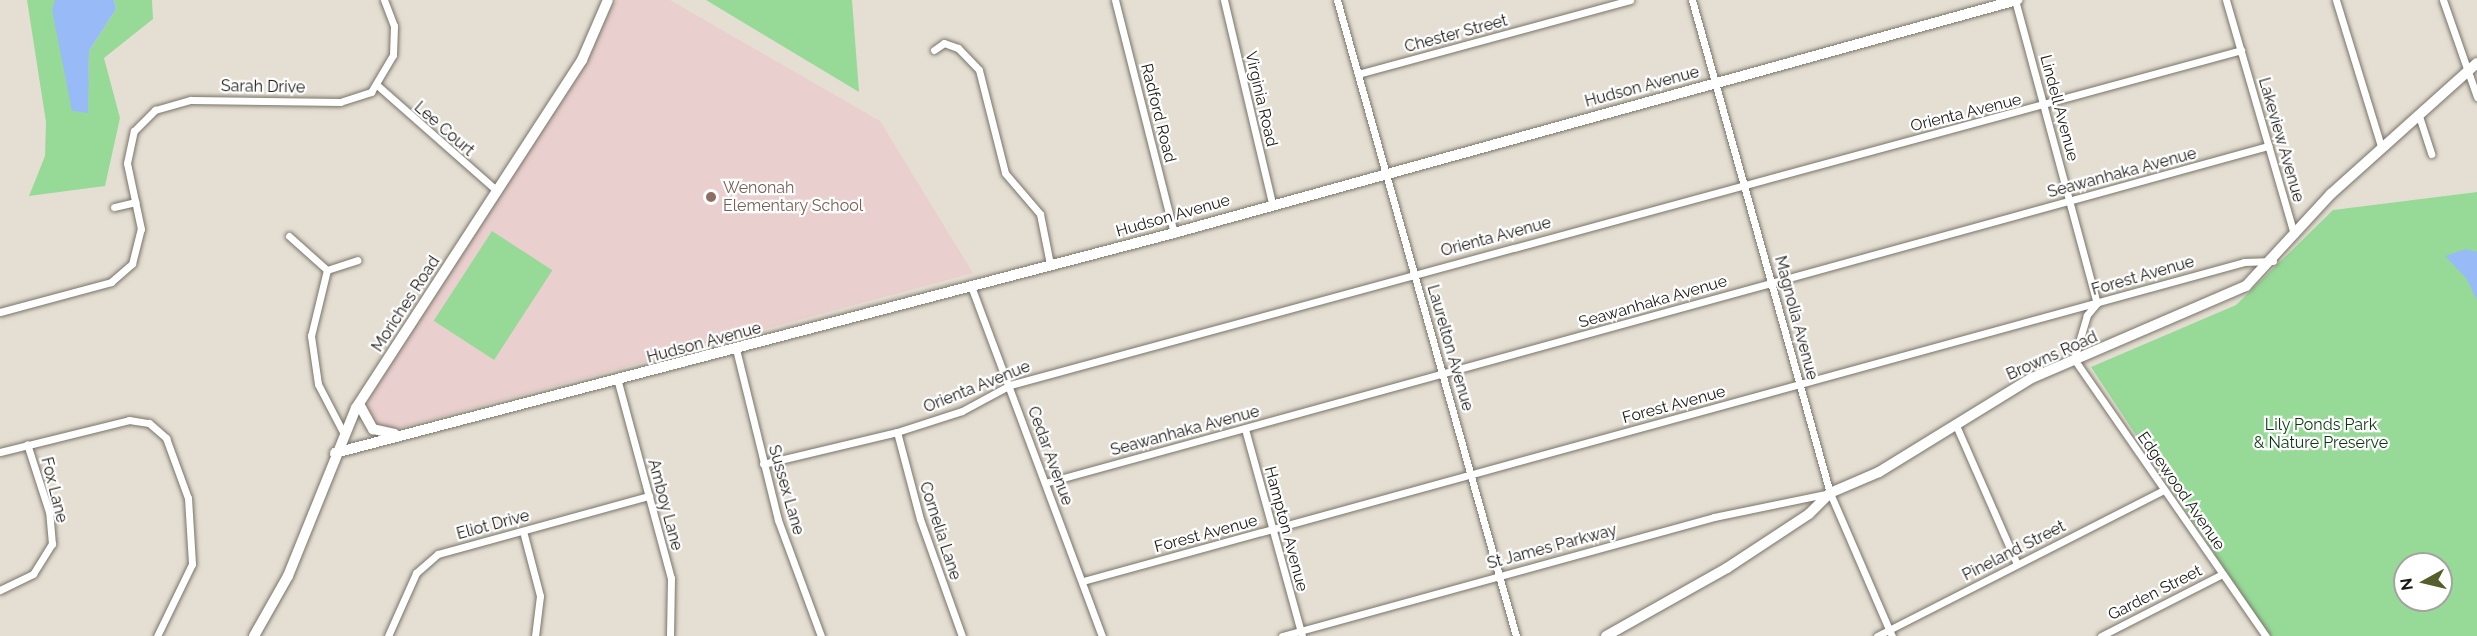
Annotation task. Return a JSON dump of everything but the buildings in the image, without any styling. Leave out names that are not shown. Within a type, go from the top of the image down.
[{"type":"street","points":[[378,86],[391,66],[395,39],[384,0]]},
{"type":"street","name":"Moriches Road","points":[[254,636],[288,576],[335,453],[359,404],[495,189],[582,60],[608,0]]},
{"type":"street","name":"Radford Road","points":[[1115,0],[1174,233]]},
{"type":"street","name":"Virginia Road","points":[[1224,0],[1272,203]]},
{"type":"street","name":"Laurelton Avenue","points":[[1337,0],[1388,173],[1414,274],[1445,374],[1516,636]]},
{"type":"street","name":"Chester Street","points":[[1358,74],[1630,0]]},
{"type":"street","name":"Magnolia Avenue","points":[[1692,0],[1717,82],[1830,493],[1891,633]]},
{"type":"street","name":"Hudson Avenue","points":[[335,453],[618,382],[1050,264],[1174,233],[1272,203],[2016,0]]},
{"type":"street","name":"Lindell Avenue","points":[[2016,0],[2097,303]]},
{"type":"street","name":"Lakeview Avenue","points":[[2226,0],[2295,237]]},
{"type":"street","points":[[2336,0],[2381,146]]},
{"type":"street","points":[[2443,0],[2477,97]]},
{"type":"street","points":[[934,50],[944,43],[958,48],[979,70],[1005,173],[1040,214],[1050,264]]},
{"type":"street","name":"Orienta Avenue","points":[[763,464],[897,432],[962,411],[1010,385],[1744,183],[2045,107],[2241,50]]},
{"type":"street","name":"Browns Road","points":[[1606,636],[1727,568],[1809,514],[1830,493],[1879,472],[1955,423],[2074,359],[2222,301],[2274,261],[2381,146],[2419,116],[2477,63]]},
{"type":"street","name":"Lee Court","points":[[378,86],[495,189]]},
{"type":"street","name":"Sarah Drive","points":[[0,312],[120,276],[142,244],[127,163],[130,142],[140,123],[155,110],[191,100],[340,102],[378,86]]},
{"type":"street","points":[[2419,116],[2431,153]]},
{"type":"street","name":"Seawanhaka Avenue","points":[[1045,483],[2268,146]]},
{"type":"street","points":[[114,207],[135,202]]},
{"type":"street","points":[[289,236],[327,270]]},
{"type":"street","points":[[327,270],[357,260]]},
{"type":"street","name":"Forest Avenue","points":[[1083,581],[1272,531],[2244,262],[2274,261]]},
{"type":"street","points":[[327,270],[311,336],[312,357],[318,384],[344,434]]},
{"type":"street","name":"Cedar Avenue","points":[[971,286],[1010,385],[1102,636]]},
{"type":"street","points":[[2074,359],[2087,315],[2097,303]]},
{"type":"street","name":"Sussex Lane","points":[[735,349],[763,464],[821,636]]},
{"type":"street","name":"Edgewood Avenue","points":[[2074,359],[2266,636]]},
{"type":"street","name":"Amboy Lane","points":[[618,382],[671,578],[670,636]]},
{"type":"street","points":[[359,404],[365,420],[382,435],[412,434]]},
{"type":"street","points":[[0,452],[129,420],[149,423],[166,438],[188,498],[192,564],[157,636]]},
{"type":"street","points":[[1955,423],[2017,564]]},
{"type":"street","name":"Hampton Avenue","points":[[1245,429],[1301,633]]},
{"type":"street","name":"Cornelia Lane","points":[[897,432],[920,519],[962,636]]},
{"type":"street","name":"Fox Lane","points":[[0,590],[33,574],[52,544],[49,512],[27,444]]},
{"type":"street","name":"Pineland Street","points":[[1877,636],[1891,633],[2017,564],[2163,490]]},
{"type":"street","name":"St James Parkway","points":[[1282,636],[1301,633],[1799,495],[1830,493]]},
{"type":"street","name":"Eliot Drive","points":[[388,636],[424,564],[438,554],[649,496]]},
{"type":"street","points":[[523,531],[540,596],[535,636]]},
{"type":"street","name":"Garden Street","points":[[2101,636],[2222,574]]},
{"type":"shaded area","name":"Wenonah Elementary School","points":[[617,0],[670,0],[880,121],[973,273],[392,430],[375,428],[365,416],[368,401]]},
{"type":"green space","points":[[27,0],[55,0],[61,46],[87,113],[89,51],[116,9],[114,0],[152,0],[153,19],[104,58],[120,118],[105,186],[29,196],[45,156],[46,122]]},
{"type":"green space","points":[[706,0],[852,0],[859,92]]},
{"type":"green space","name":"Lily Ponds Park & Nature Preserve","points":[[2477,192],[2477,636],[2269,636],[2091,367],[2236,305],[2333,210]]},
{"type":"green space","points":[[492,231],[552,270],[494,360],[434,321]]},
{"type":"water","points":[[55,0],[114,0],[116,9],[89,51],[88,113],[72,111],[52,10]]},
{"type":"water","points":[[2466,249],[2477,252],[2477,300],[2466,278],[2445,256]]},
{"type":"place","name":"Wenonah Elementary School","points":[[711,197]]}]
